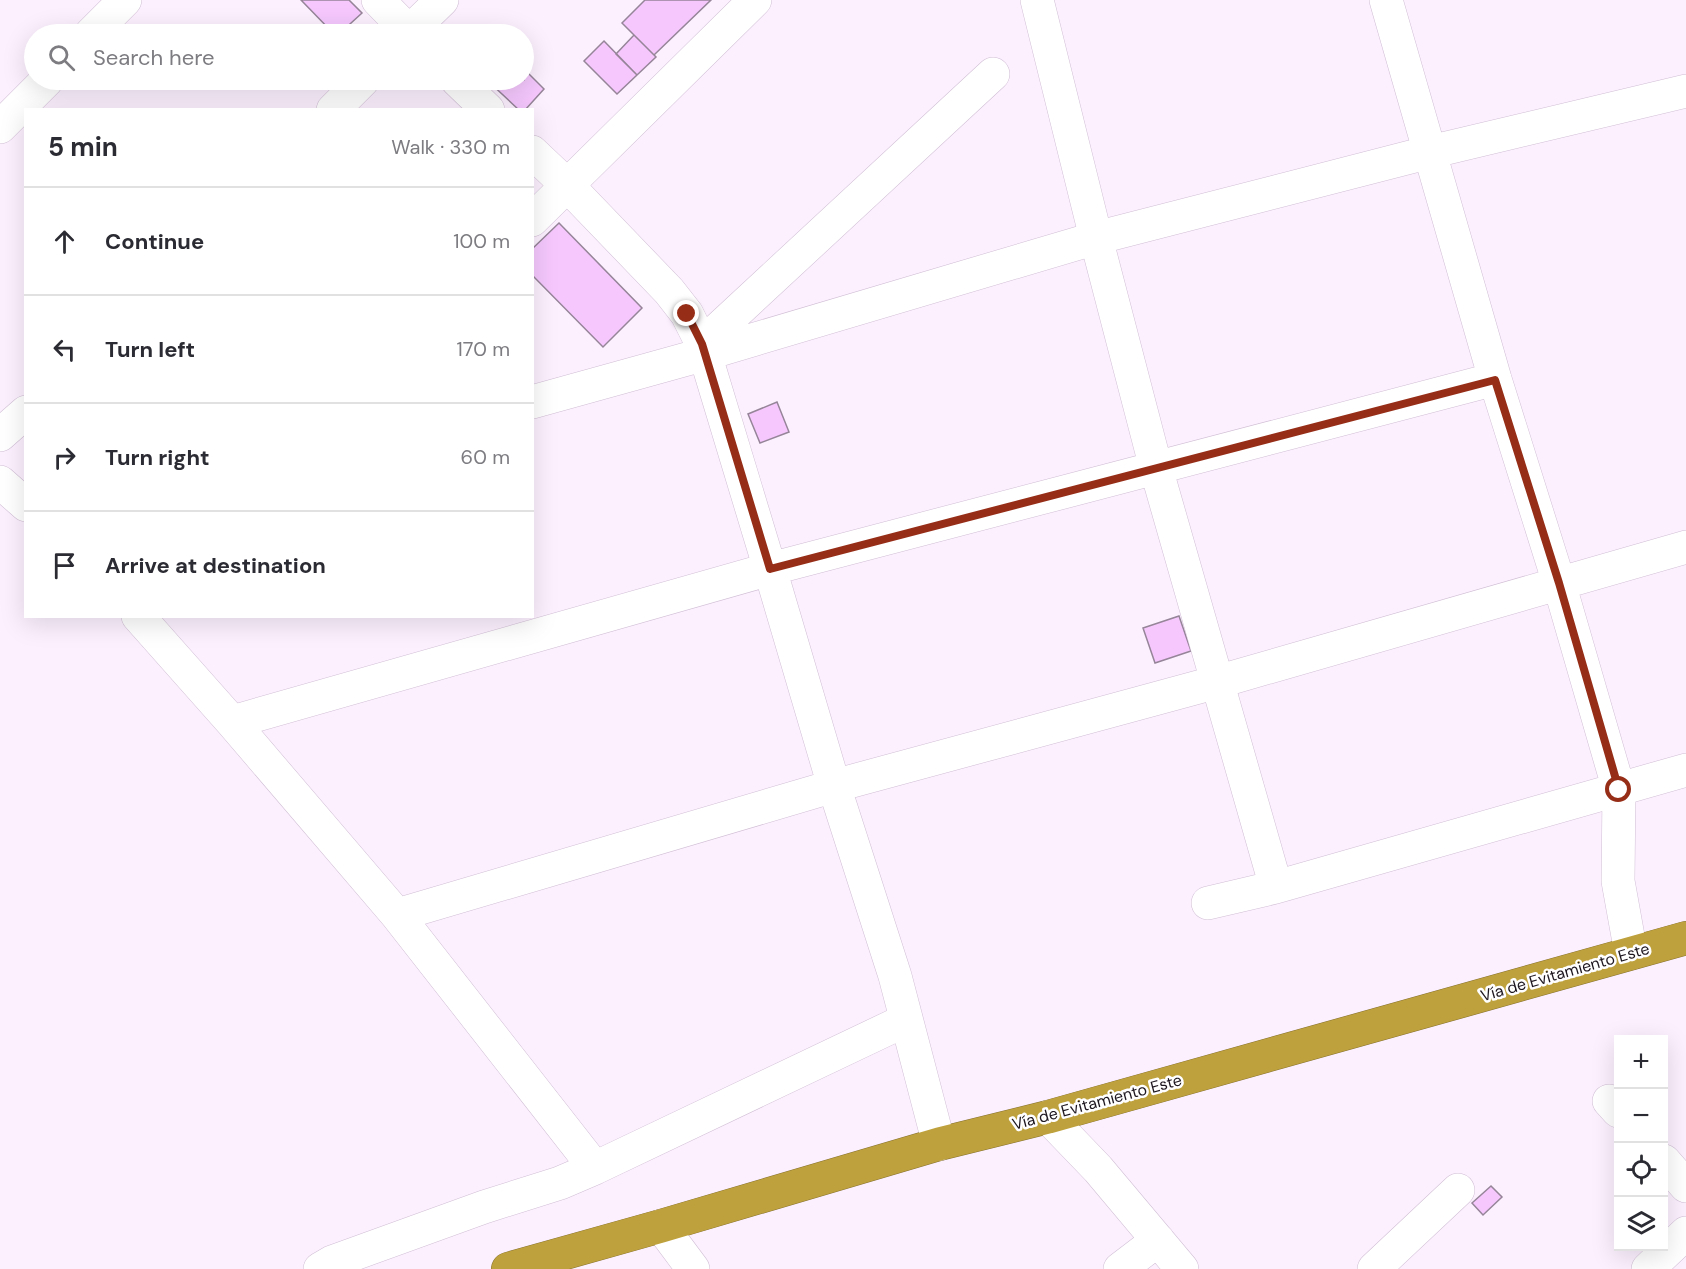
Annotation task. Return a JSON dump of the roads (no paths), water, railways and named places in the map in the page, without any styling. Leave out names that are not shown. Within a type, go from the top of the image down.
[{"type":"highway","name":"Vía de Evitamiento Este","points":[[508,1269],[939,1144],[1048,1117],[1686,938]]},
{"type":"street","points":[[101,24],[125,0]]},
{"type":"street","points":[[378,0],[400,24]]},
{"type":"street","points":[[419,24],[442,0]]},
{"type":"street","points":[[534,218],[755,0]]},
{"type":"street","points":[[1037,0],[1156,468],[1276,887]]},
{"type":"street","points":[[1386,0],[1495,380],[1559,583],[1619,790],[1618,881],[1631,953]]},
{"type":"street","points":[[703,349],[993,74]]},
{"type":"street","points":[[0,127],[37,90]]},
{"type":"street","points":[[335,108],[353,90]]},
{"type":"street","points":[[467,90],[486,108]]},
{"type":"street","points":[[534,401],[703,349],[1096,238],[1430,152],[1686,92]]},
{"type":"street","points":[[534,154],[669,291],[687,314],[703,349],[834,786],[895,976],[939,1144]]},
{"type":"street","points":[[232,722],[770,569],[1495,380]]},
{"type":"street","points":[[0,435],[24,414]]},
{"type":"street","points":[[0,482],[24,503]]},
{"type":"street","points":[[397,915],[834,786],[1217,682],[1686,547]]},
{"type":"street","points":[[140,618],[397,915],[595,1168]]},
{"type":"street","points":[[1208,903],[1276,887],[1686,770]]},
{"type":"street","points":[[320,1269],[332,1262],[484,1207],[560,1183],[906,1020]]},
{"type":"street","points":[[1048,1117],[1098,1169],[1182,1269]]},
{"type":"street","points":[[1668,1166],[1686,1186]]},
{"type":"street","points":[[1374,1269],[1458,1190]]},
{"type":"street","points":[[661,1226],[693,1269]]},
{"type":"street","points":[[1648,1269],[1686,1233]]},
{"type":"street","points":[[1120,1269],[1158,1240]]}]
